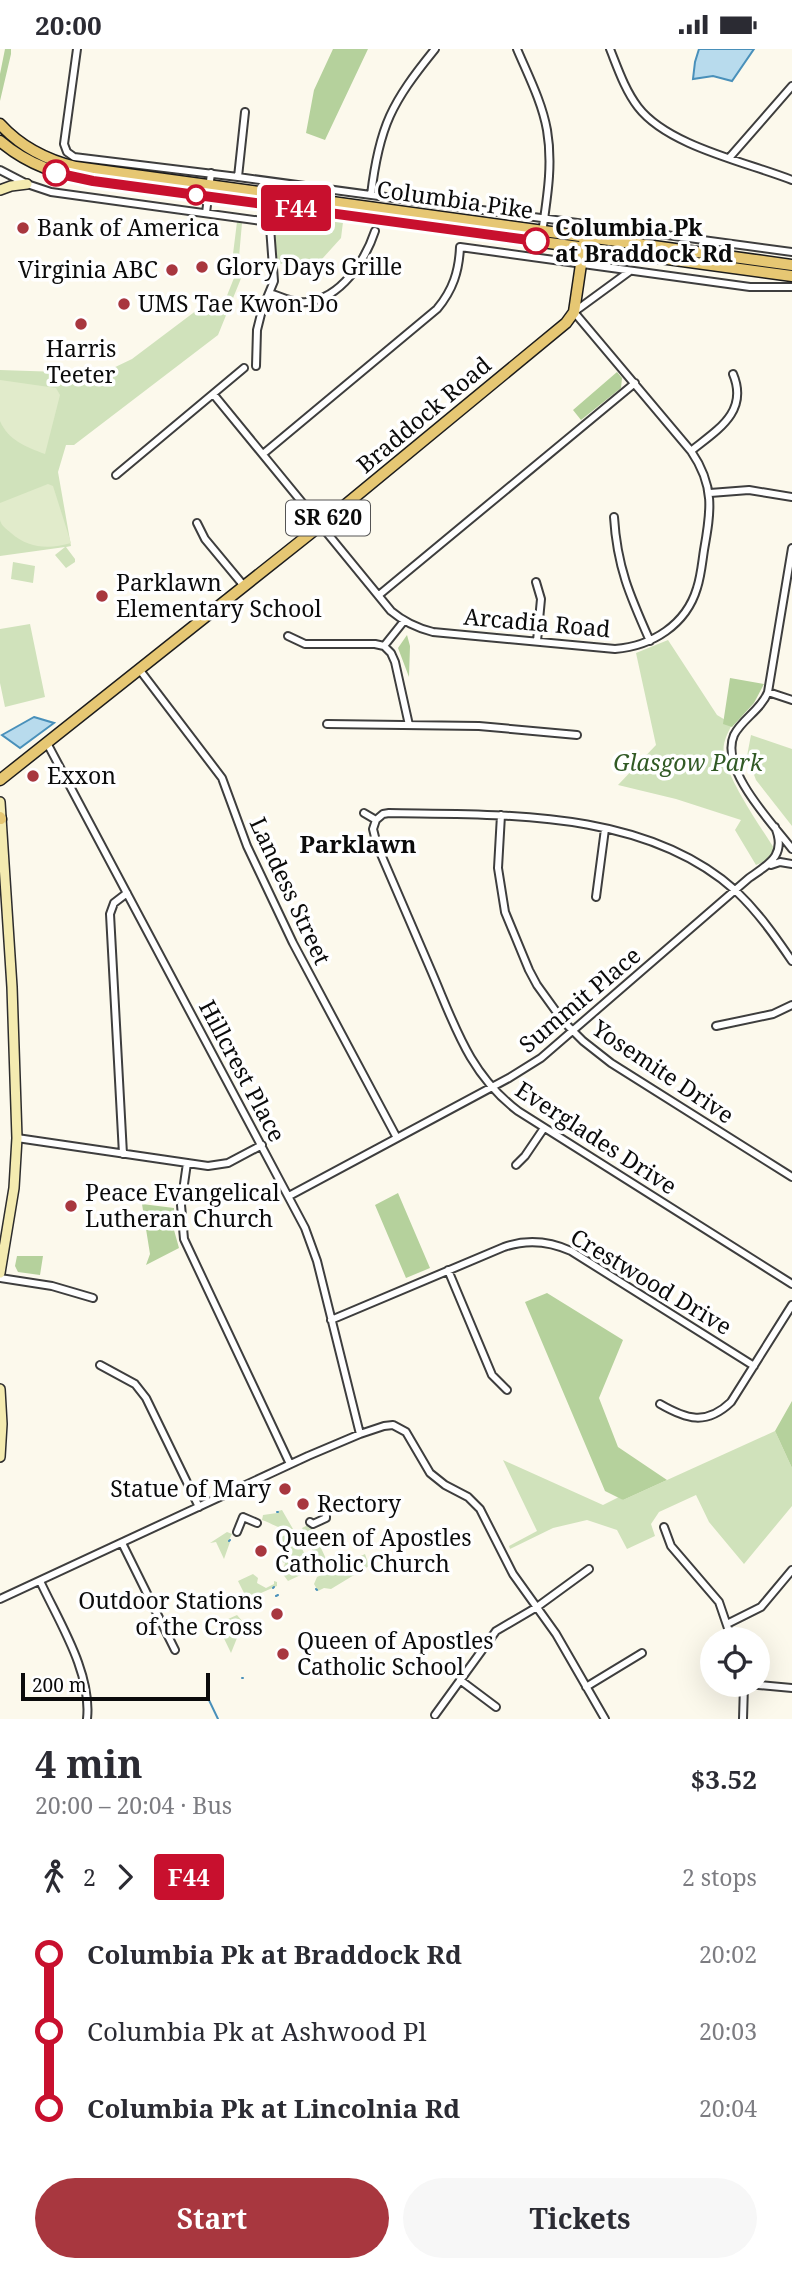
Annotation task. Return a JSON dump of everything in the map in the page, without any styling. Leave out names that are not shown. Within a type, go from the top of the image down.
[{"type":"main road","points":[[1,145],[4,130]]},
{"type":"main road","name":"Columbia Pike","points":[[4,130],[46,157],[76,167],[541,236]]},
{"type":"main road","name":"Columbia Pike","points":[[1,145],[51,172],[115,184],[792,265]]},
{"type":"main road","points":[[0,190],[27,184]]},
{"type":"main road","points":[[574,312],[585,242]]},
{"type":"main road","name":"Columbia Pike","points":[[585,242],[792,277]]},
{"type":"main road","name":"Braddock Road","points":[[0,780],[321,525],[566,323],[574,312]]},
{"type":"main road","points":[[0,802],[12,987],[17,1139],[13,1196],[0,1275]]},
{"type":"main road","points":[[0,1389],[0,1457]]},
{"type":"street","points":[[77,49],[64,144],[66,152],[74,157],[211,173],[792,252]]},
{"type":"street","points":[[371,195],[377,150],[387,120],[399,96],[435,49]]},
{"type":"street","points":[[517,49],[547,131],[550,169],[541,236]]},
{"type":"street","points":[[610,49],[638,107],[656,125],[678,139],[792,180]]},
{"type":"street","points":[[730,157],[792,86]]},
{"type":"street","points":[[238,177],[246,112]]},
{"type":"street","points":[[0,170],[27,184],[51,192],[262,221],[267,224],[270,227],[274,281],[257,330],[256,366]]},
{"type":"street","points":[[206,213],[211,173]]},
{"type":"street","points":[[114,201],[115,184]]},
{"type":"street","points":[[270,293],[306,303],[327,295],[356,271],[368,252],[375,231]]},
{"type":"street","points":[[262,454],[437,309],[455,280],[460,247],[750,287],[792,287]]},
{"type":"street","name":"Braddock Road","points":[[574,312],[630,271]]},
{"type":"street","name":"Arcadia Road","points":[[214,395],[391,611],[404,621],[433,632],[615,649],[636,646],[650,641],[678,621],[696,592],[708,528],[710,493],[704,473],[691,451],[574,312]]},
{"type":"street","points":[[116,475],[244,368]]},
{"type":"street","points":[[691,451],[731,416],[737,390],[733,373]]},
{"type":"street","points":[[379,595],[635,383]]},
{"type":"street","points":[[710,493],[749,490],[792,496]]},
{"type":"street","points":[[614,517],[621,571],[650,641]]},
{"type":"street","points":[[197,523],[205,539],[244,586]]},
{"type":"street","points":[[792,548],[768,692],[762,705],[736,732],[732,745],[732,755],[745,786],[792,849]]},
{"type":"street","points":[[536,582],[541,599],[537,641]]},
{"type":"street","points":[[384,646],[404,621]]},
{"type":"street","points":[[288,636],[305,643],[384,646],[395,662],[409,725]]},
{"type":"street","name":"Landess Street","points":[[139,669],[222,778],[247,846],[293,943],[397,1138]]},
{"type":"street","points":[[768,692],[792,701]]},
{"type":"street","points":[[327,724],[503,727],[577,735]]},
{"type":"street","name":"Hillcrest Place","points":[[47,743],[289,1196],[312,1245],[360,1434]]},
{"type":"street","points":[[364,813],[376,820],[389,813],[501,815],[564,822],[639,837],[676,852],[713,873],[735,890],[763,919],[792,961]]},
{"type":"street","name":"Yosemite Drive","points":[[501,815],[498,868],[505,912],[537,985],[573,1032],[611,1063],[792,1177]]},
{"type":"street","name":"Everglades Drive","points":[[376,820],[373,829],[377,845],[442,997],[467,1054],[491,1088],[511,1106],[544,1128],[792,1284]]},
{"type":"street","name":"Summit Place","points":[[289,1196],[528,1067],[573,1032],[735,890],[771,863],[778,851],[779,839],[775,827]]},
{"type":"street","points":[[596,897],[605,829]]},
{"type":"street","points":[[765,867],[780,863],[792,864]]},
{"type":"street","points":[[123,1154],[110,914],[114,903],[127,893]]},
{"type":"street","points":[[716,1026],[755,1019],[792,1005]]},
{"type":"street","points":[[516,1165],[526,1156],[544,1128]]},
{"type":"street","points":[[17,1139],[218,1165],[262,1145]]},
{"type":"street","points":[[187,1163],[180,1216],[186,1244],[290,1464]]},
{"type":"street","name":"Crestwood Drive","points":[[331,1320],[504,1247],[519,1242],[541,1242],[562,1247],[754,1366]]},
{"type":"street","points":[[448,1270],[492,1375],[507,1391]]},
{"type":"street","points":[[0,1275],[59,1287],[93,1298]]},
{"type":"street","points":[[660,1404],[677,1414],[692,1418],[717,1413],[731,1402],[792,1305]]},
{"type":"street","points":[[100,1364],[135,1384],[146,1398],[199,1507]]},
{"type":"street","points":[[0,1599],[290,1464],[360,1434],[388,1425],[398,1426],[407,1432],[430,1473],[445,1485],[468,1497],[480,1509],[513,1574],[537,1607],[605,1719]]},
{"type":"street","points":[[310,1523],[313,1524],[326,1516]]},
{"type":"street","points":[[237,1532],[243,1517],[257,1523]]},
{"type":"street","points":[[664,1527],[671,1546],[715,1597],[728,1627]]},
{"type":"street","points":[[122,1543],[175,1650]]},
{"type":"street","points":[[435,1715],[496,1631],[537,1607],[589,1569]]},
{"type":"street","points":[[727,1624],[761,1607],[792,1570]]},
{"type":"street","points":[[40,1581],[83,1674],[88,1695],[87,1719]]},
{"type":"street","points":[[586,1687],[642,1653]]},
{"type":"street","points":[[460,1681],[496,1707]]},
{"type":"street","points":[[770,1685],[792,1688]]},
{"type":"street","points":[[743,1719],[744,1697]]},
{"type":"green space","points":[[5,49],[11,49],[11,54],[0,101],[0,74]]},
{"type":"green space","points":[[333,49],[368,49],[325,140],[306,133],[314,90]]},
{"type":"green space","points":[[273,212],[343,222],[341,238],[313,269],[277,263],[275,233],[268,222]]},
{"type":"green space","points":[[237,222],[242,223],[239,257],[242,276],[218,335],[74,445],[66,445],[58,472],[71,546],[66,547],[75,562],[66,568],[55,555],[65,547],[0,556],[0,370],[90,373],[107,371],[132,359],[197,310],[222,308],[238,268],[233,254]]},
{"type":"green space","points":[[617,372],[622,378],[621,388],[581,420],[573,410]]},
{"type":"green space","points":[[0,380],[56,388],[60,395],[45,454],[18,442],[3,428],[0,421]]},
{"type":"green space","points":[[48,484],[53,486],[71,543],[48,547],[32,545],[18,538],[4,527],[0,520],[0,503]]},
{"type":"green space","points":[[13,562],[35,566],[33,583],[11,579]]},
{"type":"green space","points":[[30,624],[45,697],[5,707],[0,683],[0,629]]},
{"type":"green space","points":[[407,635],[410,646],[409,677],[398,648]]},
{"type":"green space","name":"Glasgow Park","points":[[668,640],[717,715],[732,724],[724,747],[727,766],[747,806],[779,856],[756,865],[735,830],[741,820],[676,799],[618,785],[656,745],[636,653]]},
{"type":"green space","points":[[730,678],[764,684],[754,703],[732,727],[723,724]]},
{"type":"green space","points":[[751,735],[792,749],[792,826],[756,780],[747,756]]},
{"type":"green space","points":[[398,1193],[430,1268],[406,1278],[375,1205]]},
{"type":"green space","points":[[142,1204],[174,1208],[174,1230],[179,1248],[146,1265],[150,1254]]},
{"type":"green space","points":[[17,1256],[43,1256],[40,1275],[18,1272],[15,1266]]},
{"type":"green space","points":[[547,1293],[623,1340],[599,1398],[618,1447],[667,1480],[623,1500],[605,1491],[525,1302]]},
{"type":"green space","points":[[792,1401],[792,1468],[775,1431]]},
{"type":"green space","points":[[775,1431],[792,1468],[792,1506],[744,1564],[709,1522],[696,1495],[659,1512],[651,1524],[655,1536],[627,1549],[617,1530],[587,1520],[553,1528],[510,1549],[509,1546],[537,1531],[503,1460],[603,1505],[619,1497],[623,1500]]},
{"type":"green space","points":[[282,1510],[293,1529],[281,1528],[262,1520],[263,1515]]},
{"type":"green space","points":[[310,1524],[327,1561],[332,1561],[322,1564],[318,1562],[302,1528]]},
{"type":"green space","points":[[294,1531],[310,1566],[307,1572],[288,1581],[282,1573],[285,1563],[279,1561],[285,1546],[279,1538]]},
{"type":"green space","points":[[227,1532],[232,1534],[224,1559],[216,1542],[210,1543]]},
{"type":"green space","points":[[365,1554],[369,1566],[331,1589],[318,1591],[314,1584],[317,1577]]},
{"type":"green space","points":[[253,1574],[258,1578],[257,1583],[266,1588],[274,1584],[274,1581],[277,1586],[247,1599],[238,1581]]},
{"type":"green space","points":[[237,1615],[243,1622],[238,1624],[241,1628],[231,1653],[217,1624]]},
{"type":"water","points":[[699,49],[754,49],[732,81],[713,76],[693,79]]},
{"type":"water","points":[[34,717],[54,723],[20,748],[2,735]]},
{"type":"waterway","points":[[207,1696],[218,1719]]},
{"type":"bus line","name":"F44","points":[[56,173],[93,181],[536,241]]},
{"type":"place","name":"Bank of America","points":[[23,228]]},
{"type":"place","name":"Columbia Pk at Braddock Rd","points":[[536,241]]},
{"type":"place","name":"Glory Days Grille","points":[[202,267]]},
{"type":"place","name":"Virginia ABC","points":[[172,270]]},
{"type":"place","name":"UMS Tae Kwon Do","points":[[124,304]]},
{"type":"place","name":"Harris Teeter","points":[[81,324]]},
{"type":"place","name":"Parklawn Elementary School","points":[[102,596]]},
{"type":"place","name":"Exxon","points":[[33,776]]},
{"type":"place","name":"Peace Evangelical Lutheran Church","points":[[71,1206]]},
{"type":"place","name":"Statue of Mary","points":[[285,1489]]},
{"type":"place","name":"Rectory","points":[[303,1504]]},
{"type":"place","name":"Queen of Apostles Catholic Church","points":[[261,1551]]},
{"type":"place","name":"Outdoor Stations of the Cross","points":[[277,1614]]},
{"type":"place","name":"Queen of Apostles Catholic School","points":[[283,1654]]},
{"type":"district","name":"Parklawn","points":[[358,845]]}]
